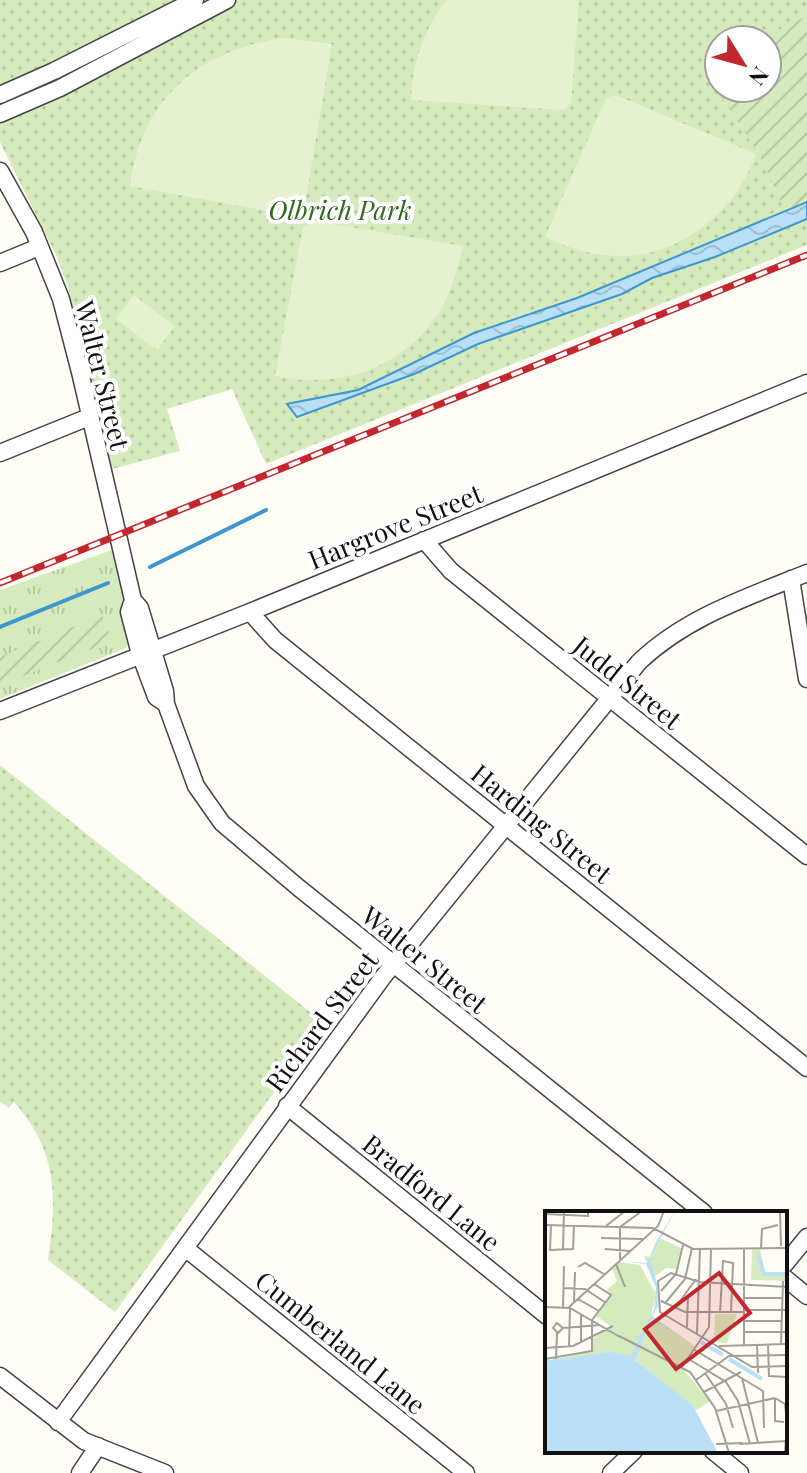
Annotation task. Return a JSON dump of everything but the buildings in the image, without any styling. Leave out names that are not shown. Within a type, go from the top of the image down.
[{"type":"street","points":[[0,95],[195,0]]},
{"type":"street","points":[[0,114],[60,88],[227,0]]},
{"type":"street","name":"Walter Street","points":[[0,171],[34,232],[61,299],[133,600],[129,612],[165,691],[166,704],[196,786],[222,823],[702,1211]]},
{"type":"street","points":[[0,263],[39,247]]},
{"type":"street","name":"Hargrove Street","points":[[0,711],[250,612],[807,383]]},
{"type":"street","points":[[0,453],[89,417]]},
{"type":"street","name":"Judd Street","points":[[424,540],[451,571],[807,856]]},
{"type":"street","name":"Richard Street","points":[[58,1422],[394,964],[639,662],[681,628],[807,573]]},
{"type":"street","points":[[791,579],[807,679]]},
{"type":"street","name":"Harding Street","points":[[250,612],[275,640],[807,1068]]},
{"type":"street","name":"Bradford Lane","points":[[287,1106],[545,1314]]},
{"type":"street","points":[[787,1262],[807,1237]]},
{"type":"street","name":"Cumberland Lane","points":[[185,1248],[466,1473]]},
{"type":"street","points":[[787,1280],[807,1296]]},
{"type":"street","points":[[0,1376],[84,1441],[165,1473]]},
{"type":"street","points":[[80,1473],[98,1446]]},
{"type":"street","points":[[611,1473],[632,1453]]},
{"type":"street","points":[[715,1453],[740,1473]]},
{"type":"green space","name":"Olbrich Park","points":[[0,0],[807,0],[807,245],[266,464],[232,389],[167,409],[180,451],[112,469],[68,287],[56,255],[0,142]]},
{"type":"green space","points":[[447,0],[579,0],[571,103],[563,110],[411,100],[421,47]]},
{"type":"green space","points":[[807,16],[807,200],[785,210],[759,154],[726,104],[783,104],[783,28]]},
{"type":"green space","points":[[284,38],[332,44],[304,209],[294,216],[130,186],[147,127],[180,84],[201,67],[226,54],[253,44]]},
{"type":"green space","points":[[616,95],[756,154],[735,194],[702,228],[683,240],[639,255],[598,254],[571,248],[545,237],[606,98]]},
{"type":"green space","points":[[315,221],[463,246],[442,307],[422,334],[405,350],[366,371],[344,377],[321,380],[275,376],[303,227]]},
{"type":"green space","points":[[134,295],[175,326],[157,350],[116,319]]},
{"type":"green space","points":[[112,550],[132,636],[126,648],[0,699],[0,590]]},
{"type":"green space","points":[[102,615],[112,641],[0,685],[0,657]]},
{"type":"green space","points":[[0,765],[324,1023],[115,1312],[48,1260],[53,1196],[46,1157],[28,1120],[14,1102],[9,1108],[0,1102]]},
{"type":"water","points":[[807,202],[807,219],[715,257],[652,278],[622,294],[478,344],[414,374],[297,417],[287,404],[358,390],[474,333],[577,298]]},
{"type":"waterway","points":[[150,567],[266,510]]},
{"type":"waterway","points":[[0,627],[108,583]]},
{"type":"railway","points":[[0,583],[807,255]]}]
